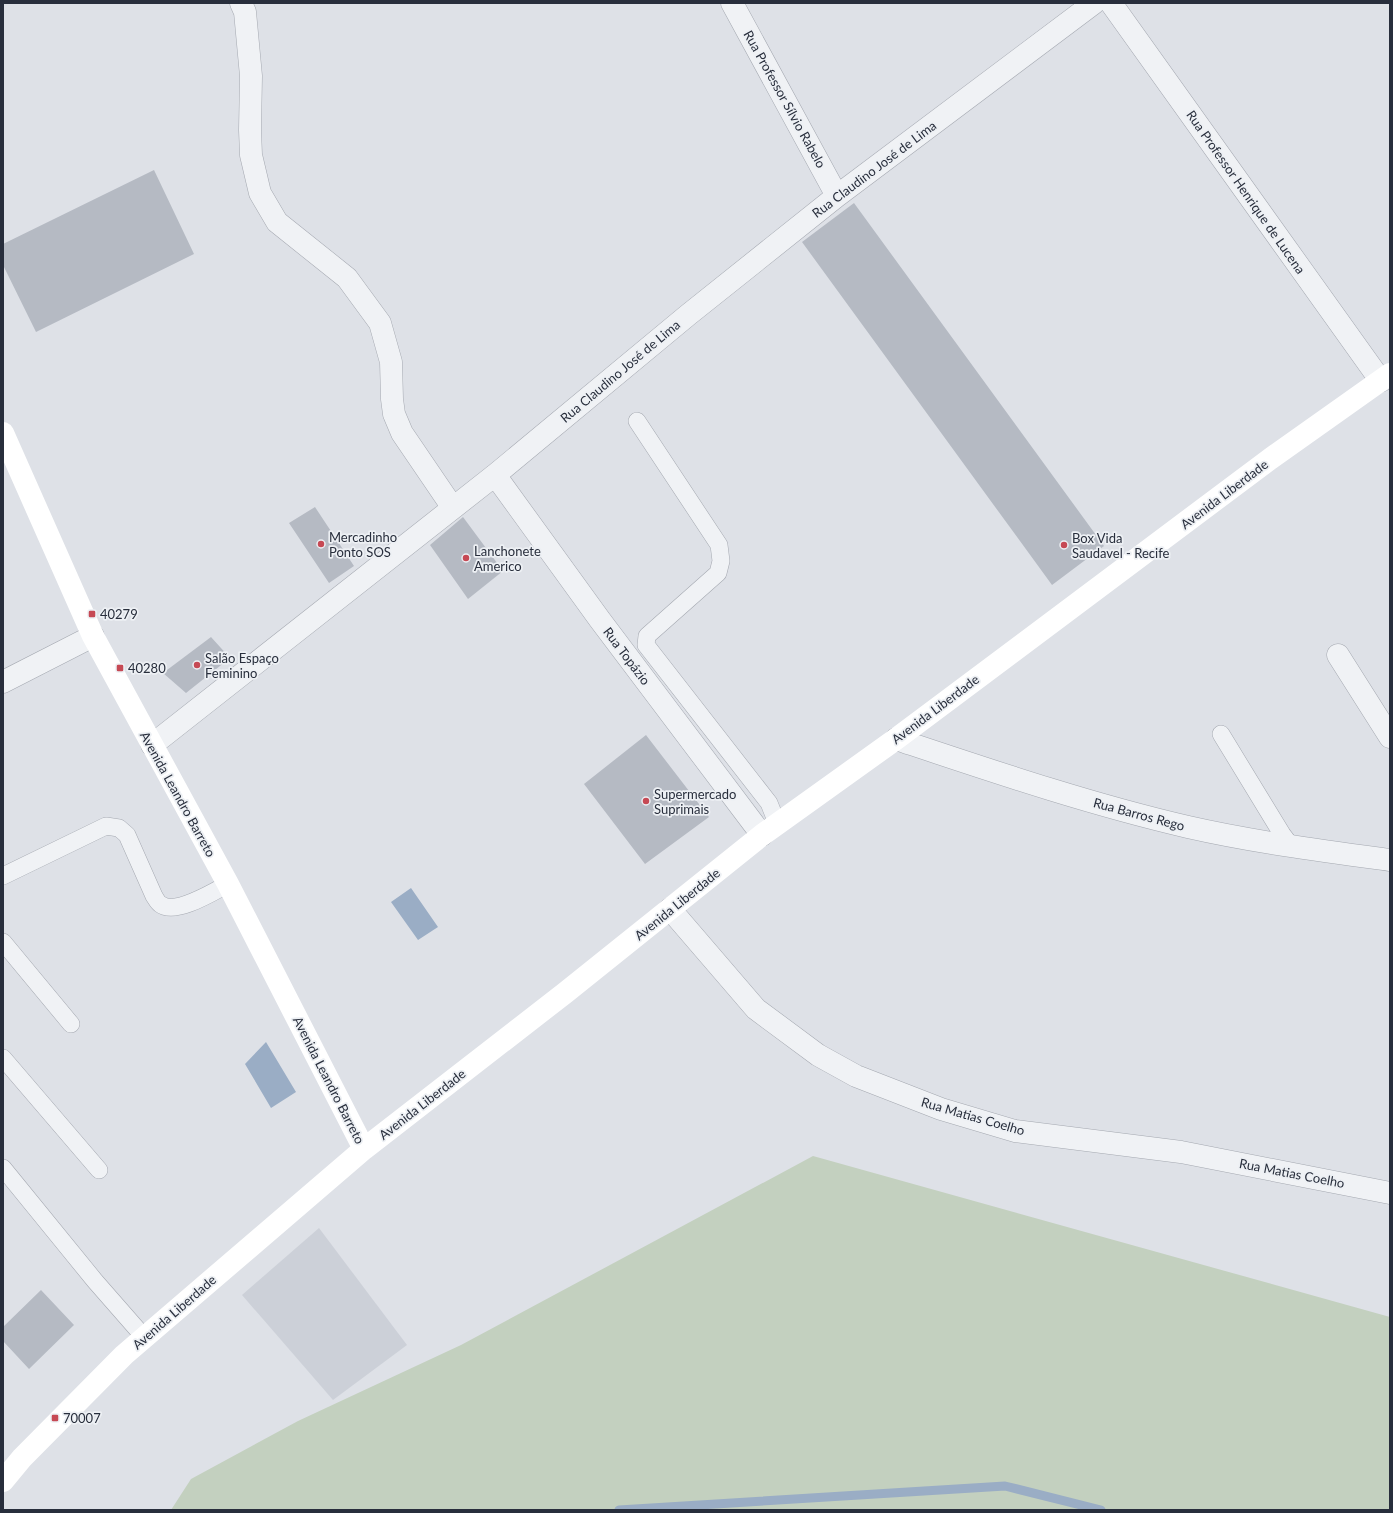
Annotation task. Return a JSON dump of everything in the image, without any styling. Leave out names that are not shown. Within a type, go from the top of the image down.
[{"type":"main road","name":"Avenida Liberdade","points":[[3,1481],[22,1458],[124,1355],[364,1149],[565,993],[770,829],[896,739],[1270,459],[1385,378]]},
{"type":"main road","name":"Avenida Leandro Barreto","points":[[3,433],[93,636],[228,884],[364,1149]]},
{"type":"street","points":[[241,3],[245,12],[251,76],[251,155],[260,193],[277,222],[347,278],[380,323],[391,362],[394,414],[402,433],[453,508]]},
{"type":"street","name":"Rua Professor Sílvio Rabelo","points":[[732,3],[837,196]]},
{"type":"street","name":"Rua Claudino José de Lima","points":[[152,745],[495,475],[688,315],[837,196],[1094,3]]},
{"type":"street","name":"Rua Professor Henrique de Lucena","points":[[1111,3],[1385,378]]},
{"type":"street","name":"Rua Topázio","points":[[495,475],[600,620],[770,829]]},
{"type":"street","points":[[3,682],[93,636]]},
{"type":"street","points":[[1338,655],[1390,737]]},
{"type":"street","name":"Rua Barros Rego","points":[[896,739],[987,770],[1089,801],[1188,827],[1291,846],[1390,860]]},
{"type":"street","name":"Rua Matias Coelho","points":[[670,910],[756,1009],[818,1055],[856,1076],[941,1109],[1015,1131],[1181,1152],[1390,1193]]},
{"type":"lane","points":[[637,421],[719,545],[721,561],[718,573],[647,636],[646,645],[769,803],[770,829]]},
{"type":"lane","points":[[1221,734],[1282,834],[1291,846]]},
{"type":"lane","points":[[3,876],[106,826],[119,828],[127,835],[154,896],[160,904],[170,908],[187,904],[228,884]]},
{"type":"lane","points":[[3,942],[71,1024]]},
{"type":"lane","points":[[3,1058],[99,1170]]},
{"type":"lane","points":[[3,1168],[95,1281],[144,1337]]},
{"type":"shaded area","points":[[319,1228],[407,1345],[333,1400],[242,1295]]},
{"type":"green space","points":[[813,1156],[1390,1317],[1390,1510],[171,1510],[191,1479],[298,1421],[461,1345]]},
{"type":"water","points":[[411,888],[438,927],[418,940],[391,902]]},
{"type":"water","points":[[266,1042],[296,1092],[271,1108],[245,1064]]},
{"type":"building","points":[[154,170],[194,254],[36,332],[3,265],[3,244]]},
{"type":"building","points":[[854,203],[1104,546],[1052,585],[802,242]]},
{"type":"building","name":"Mercadinho Ponto SOS","points":[[315,507],[354,566],[329,583],[289,523]]},
{"type":"building","name":"Lanchonete Americo","points":[[463,517],[503,571],[468,599],[430,545]]},
{"type":"building","name":"Salão Espaço Feminino","points":[[211,637],[230,658],[186,693],[163,673]]},
{"type":"building","name":"Supermercado Suprimais","points":[[646,735],[709,817],[645,864],[584,784]]},
{"type":"building","points":[[41,1290],[74,1325],[29,1369],[3,1341],[3,1327]]},
{"type":"waterway","points":[[619,1510],[1005,1486],[1101,1510]]},
{"type":"place","name":"Mercadinho Ponto SOS","points":[[321,544]]},
{"type":"place","name":"Box Vida Saudavel - Recife","points":[[1064,545]]},
{"type":"place","name":"Lanchonete Americo","points":[[466,558]]},
{"type":"place","name":"40279","points":[[92,614]]},
{"type":"place","name":"Salão Espaço Feminino","points":[[197,665]]},
{"type":"place","name":"40280","points":[[120,668]]},
{"type":"place","name":"Supermercado Suprimais","points":[[646,801]]},
{"type":"place","name":"70007","points":[[55,1418]]}]
